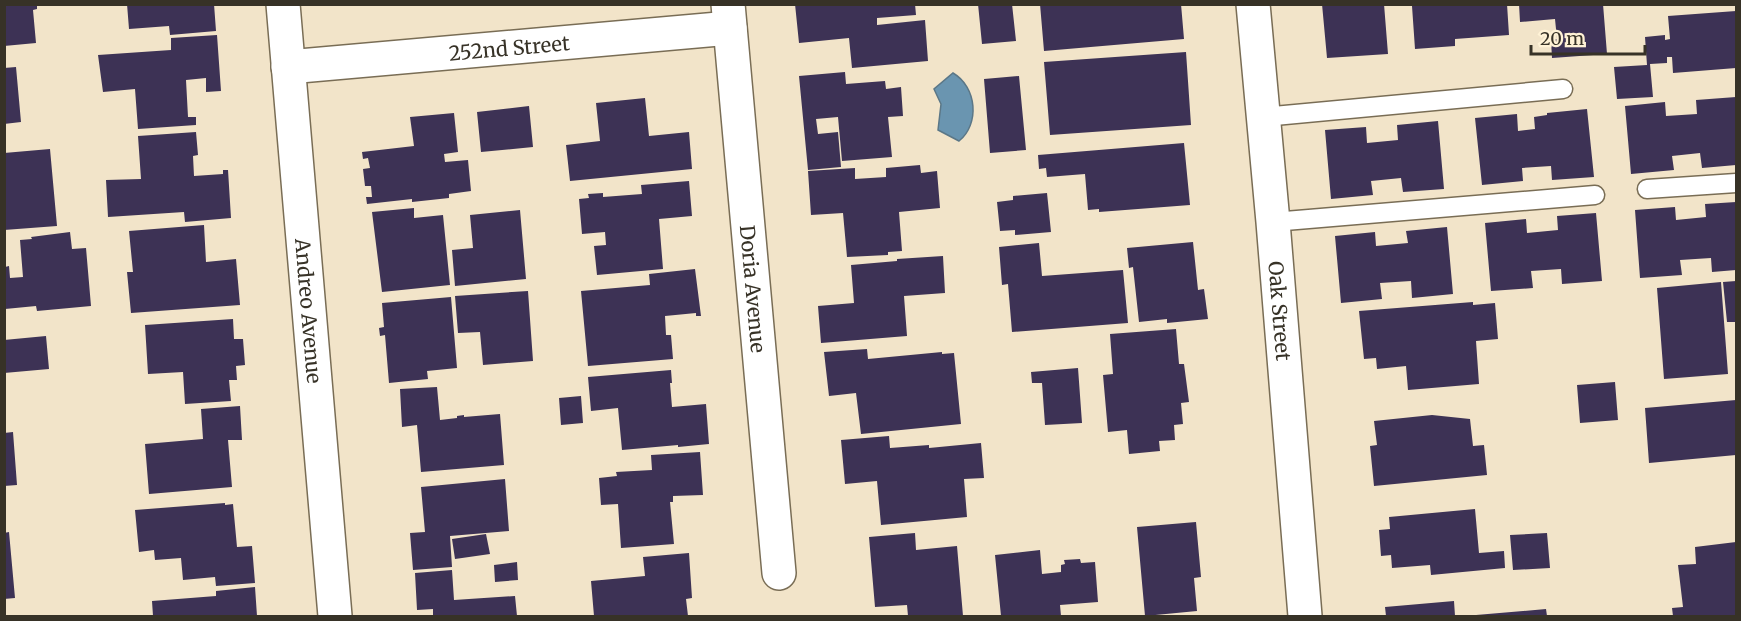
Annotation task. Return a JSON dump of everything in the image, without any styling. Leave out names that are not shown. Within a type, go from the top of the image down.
[{"type":"street","name":"Andreo Avenue","points":[[283,4],[335,616]]},
{"type":"street","name":"Oak Street","points":[[1253,4],[1305,616]]},
{"type":"street","name":"252nd Street","points":[[288,67],[729,16]]},
{"type":"street","name":"Doria Avenue","points":[[729,16],[779,573]]},
{"type":"lane","points":[[1263,117],[1563,89]]},
{"type":"lane","points":[[1647,189],[1737,183]]},
{"type":"lane","points":[[1273,222],[1595,195]]},
{"type":"water","points":[[953,73],[967,87],[973,106],[970,125],[966,134],[959,141],[938,130],[941,104],[934,89]]},
{"type":"building","points":[[4,4],[37,4],[37,9],[33,10],[36,43],[4,46]]},
{"type":"building","points":[[127,4],[214,4],[216,31],[170,35],[169,26],[129,29]]},
{"type":"building","points":[[795,4],[915,4],[916,15],[877,18],[877,25],[925,20],[928,61],[852,68],[849,38],[799,43]]},
{"type":"building","points":[[978,4],[1012,4],[1016,41],[982,44]]},
{"type":"building","points":[[1040,4],[1181,4],[1184,39],[1044,51]]},
{"type":"building","points":[[1322,4],[1384,4],[1388,54],[1327,58]]},
{"type":"building","points":[[1507,4],[1509,35],[1455,39],[1455,46],[1415,49],[1412,6]]},
{"type":"building","points":[[1519,4],[1603,4],[1607,54],[1552,58],[1551,40],[1557,39],[1555,19],[1520,22]]},
{"type":"building","points":[[1736,11],[1736,68],[1673,73],[1672,57],[1667,57],[1667,63],[1650,64],[1653,97],[1617,99],[1614,67],[1647,65],[1645,37],[1665,35],[1665,40],[1670,39],[1668,16]]},
{"type":"building","points":[[217,35],[221,91],[206,92],[206,78],[186,80],[188,117],[196,117],[196,125],[138,129],[135,89],[103,92],[98,55],[171,50],[171,38]]},
{"type":"building","points":[[1186,52],[1191,125],[1050,135],[1044,62]]},
{"type":"building","points":[[16,67],[21,122],[4,124],[4,68]]},
{"type":"building","points":[[845,72],[846,84],[885,81],[886,89],[901,87],[903,116],[888,117],[892,157],[842,161],[838,117],[816,119],[818,134],[838,132],[841,167],[808,170],[799,76]]},
{"type":"building","points":[[1019,76],[1026,150],[990,153],[984,79]]},
{"type":"building","points":[[1736,97],[1736,165],[1702,168],[1700,153],[1672,156],[1674,170],[1631,174],[1625,106],[1665,102],[1666,116],[1697,114],[1696,100]]},
{"type":"building","points":[[645,98],[649,136],[689,132],[692,169],[570,181],[566,145],[600,141],[596,103]]},
{"type":"building","points":[[529,106],[533,147],[481,152],[477,112]]},
{"type":"building","points":[[1587,109],[1594,177],[1552,180],[1551,166],[1522,168],[1523,181],[1482,185],[1475,118],[1517,114],[1518,131],[1535,129],[1534,117],[1547,115],[1547,113]]},
{"type":"building","points":[[454,113],[458,152],[444,154],[445,162],[468,160],[471,191],[449,194],[449,198],[367,204],[366,197],[372,197],[371,186],[365,186],[363,169],[370,168],[368,158],[363,159],[362,152],[414,146],[410,117]]},
{"type":"building","points":[[1438,121],[1444,189],[1403,192],[1401,178],[1371,181],[1373,195],[1331,199],[1325,130],[1366,127],[1367,143],[1398,140],[1397,125]]},
{"type":"building","points":[[196,132],[198,155],[193,156],[194,176],[223,174],[223,170],[228,170],[231,218],[185,222],[184,212],[108,217],[106,180],[141,179],[138,136]]},
{"type":"building","points":[[1184,143],[1190,205],[1099,212],[1099,209],[1088,210],[1085,174],[1047,177],[1046,168],[1039,169],[1038,155]]},
{"type":"building","points":[[50,149],[57,226],[4,230],[4,153]]},
{"type":"building","points":[[920,165],[921,173],[937,171],[940,208],[899,212],[902,251],[888,252],[888,255],[847,257],[843,213],[811,215],[808,171],[855,168],[855,179],[886,177],[886,168]]},
{"type":"building","points":[[689,181],[692,216],[659,219],[663,269],[597,275],[594,246],[606,245],[605,232],[582,234],[579,199],[589,198],[588,194],[603,193],[603,197],[642,194],[641,185]]},
{"type":"building","points":[[1047,193],[1051,232],[1015,235],[1015,230],[1000,231],[997,202],[1013,200],[1013,196]]},
{"type":"building","points":[[1736,202],[1736,270],[1712,272],[1711,258],[1680,260],[1682,275],[1640,278],[1635,210],[1675,207],[1676,220],[1706,217],[1705,204]]},
{"type":"building","points":[[414,208],[414,218],[443,215],[450,285],[382,292],[372,212]]},
{"type":"building","points":[[520,210],[526,279],[455,286],[452,250],[473,248],[470,215]]},
{"type":"building","points":[[1596,213],[1602,281],[1562,284],[1561,269],[1531,271],[1533,288],[1491,291],[1485,223],[1526,219],[1527,233],[1558,230],[1557,216]]},
{"type":"building","points":[[204,225],[206,262],[236,259],[240,305],[131,313],[127,272],[133,272],[129,231]]},
{"type":"building","points":[[1447,227],[1453,294],[1412,298],[1411,281],[1380,283],[1382,299],[1341,303],[1335,236],[1375,232],[1376,246],[1408,243],[1406,231]]},
{"type":"building","points":[[70,232],[72,249],[86,248],[91,306],[37,311],[36,306],[5,309],[5,267],[9,266],[10,278],[23,277],[20,240]]},
{"type":"building","points":[[1193,242],[1198,290],[1204,289],[1208,319],[1167,323],[1167,319],[1139,322],[1133,267],[1129,268],[1127,248]]},
{"type":"building","points":[[1039,243],[1042,276],[1123,270],[1128,323],[1012,332],[1008,284],[1002,285],[999,247]]},
{"type":"building","points":[[943,256],[945,293],[904,296],[907,336],[821,343],[818,306],[854,303],[851,265]]},
{"type":"building","points":[[695,269],[701,316],[696,316],[696,313],[665,316],[666,335],[671,335],[673,359],[588,366],[581,291],[650,285],[649,274]]},
{"type":"building","points":[[1736,281],[1736,322],[1727,322],[1723,282]]},
{"type":"building","points":[[1721,282],[1728,374],[1664,379],[1657,288]]},
{"type":"building","points":[[528,291],[533,361],[483,365],[480,332],[458,333],[455,296]]},
{"type":"building","points":[[451,297],[457,368],[427,371],[428,379],[389,383],[385,335],[380,336],[379,328],[384,327],[382,303]]},
{"type":"building","points":[[1473,302],[1473,305],[1495,303],[1498,339],[1476,341],[1479,384],[1408,390],[1406,366],[1377,369],[1376,358],[1364,359],[1359,311]]},
{"type":"building","points":[[233,319],[234,339],[243,339],[245,365],[236,366],[237,380],[229,380],[231,401],[185,404],[183,372],[148,374],[145,325]]},
{"type":"building","points":[[1176,329],[1179,364],[1184,364],[1189,402],[1181,403],[1183,424],[1174,425],[1175,440],[1159,441],[1160,451],[1129,454],[1127,430],[1108,432],[1103,375],[1113,374],[1110,334]]},
{"type":"building","points":[[46,336],[49,369],[4,373],[4,340]]},
{"type":"building","points":[[867,349],[868,359],[942,352],[942,354],[954,353],[961,424],[861,434],[856,393],[829,396],[824,352]]},
{"type":"building","points":[[1078,368],[1082,423],[1045,425],[1042,383],[1032,383],[1031,372]]},
{"type":"building","points":[[671,370],[672,407],[706,404],[709,444],[622,450],[618,408],[591,411],[588,377]]},
{"type":"building","points":[[1615,382],[1618,420],[1580,423],[1577,385]]},
{"type":"building","points":[[437,387],[440,420],[464,415],[464,417],[500,414],[504,465],[421,472],[417,425],[402,427],[400,389]]},
{"type":"building","points":[[581,396],[583,423],[561,425],[559,398]]},
{"type":"building","points":[[1736,400],[1736,455],[1649,463],[1645,408]]},
{"type":"building","points":[[240,406],[242,440],[228,440],[232,487],[149,494],[145,444],[203,439],[201,409]]},
{"type":"building","points":[[1432,415],[1470,419],[1473,446],[1484,445],[1487,475],[1374,486],[1370,446],[1377,445],[1374,421]]},
{"type":"building","points":[[13,432],[17,485],[4,486],[4,433]]},
{"type":"building","points":[[889,436],[890,448],[929,445],[929,448],[981,443],[984,478],[964,479],[967,517],[881,525],[877,481],[845,484],[841,440]]},
{"type":"building","points":[[700,452],[703,495],[673,496],[673,502],[670,502],[674,544],[621,548],[618,504],[601,505],[599,478],[617,476],[616,472],[652,470],[651,455]]},
{"type":"building","points":[[505,479],[509,531],[450,536],[452,567],[413,570],[410,533],[425,532],[421,487]]},
{"type":"building","points":[[225,503],[225,505],[233,504],[237,547],[252,546],[255,583],[216,586],[215,577],[183,580],[181,558],[155,560],[154,550],[139,552],[135,510]]},
{"type":"building","points":[[1475,509],[1479,553],[1504,551],[1505,568],[1431,575],[1430,565],[1392,568],[1391,555],[1381,556],[1379,530],[1390,529],[1389,517]]},
{"type":"building","points":[[1196,522],[1201,577],[1194,578],[1197,611],[1145,616],[1137,527]]},
{"type":"building","points":[[9,532],[15,598],[4,599],[4,533]]},
{"type":"building","points":[[915,533],[916,550],[957,546],[963,616],[908,616],[907,605],[875,607],[869,537]]},
{"type":"building","points":[[1547,533],[1550,568],[1513,570],[1510,535]]},
{"type":"building","points":[[486,534],[490,554],[455,559],[452,539]]},
{"type":"building","points":[[1736,542],[1736,616],[1673,616],[1672,608],[1683,607],[1678,565],[1696,564],[1695,547]]},
{"type":"building","points":[[1040,550],[1042,574],[1061,572],[1061,565],[1065,564],[1064,560],[1080,559],[1081,563],[1095,562],[1098,602],[1060,605],[1061,616],[1001,616],[995,555]]},
{"type":"building","points":[[689,553],[692,598],[686,599],[688,616],[594,616],[591,581],[645,576],[643,557]]},
{"type":"building","points":[[517,562],[518,580],[495,582],[494,565]]},
{"type":"building","points":[[452,570],[454,600],[515,596],[517,616],[433,616],[433,609],[417,610],[415,573]]},
{"type":"building","points":[[255,587],[257,616],[153,616],[152,601],[216,596],[216,591]]},
{"type":"building","points":[[1454,601],[1455,616],[1386,616],[1385,607]]},
{"type":"building","points":[[1546,609],[1547,616],[1476,616],[1476,615]]}]
